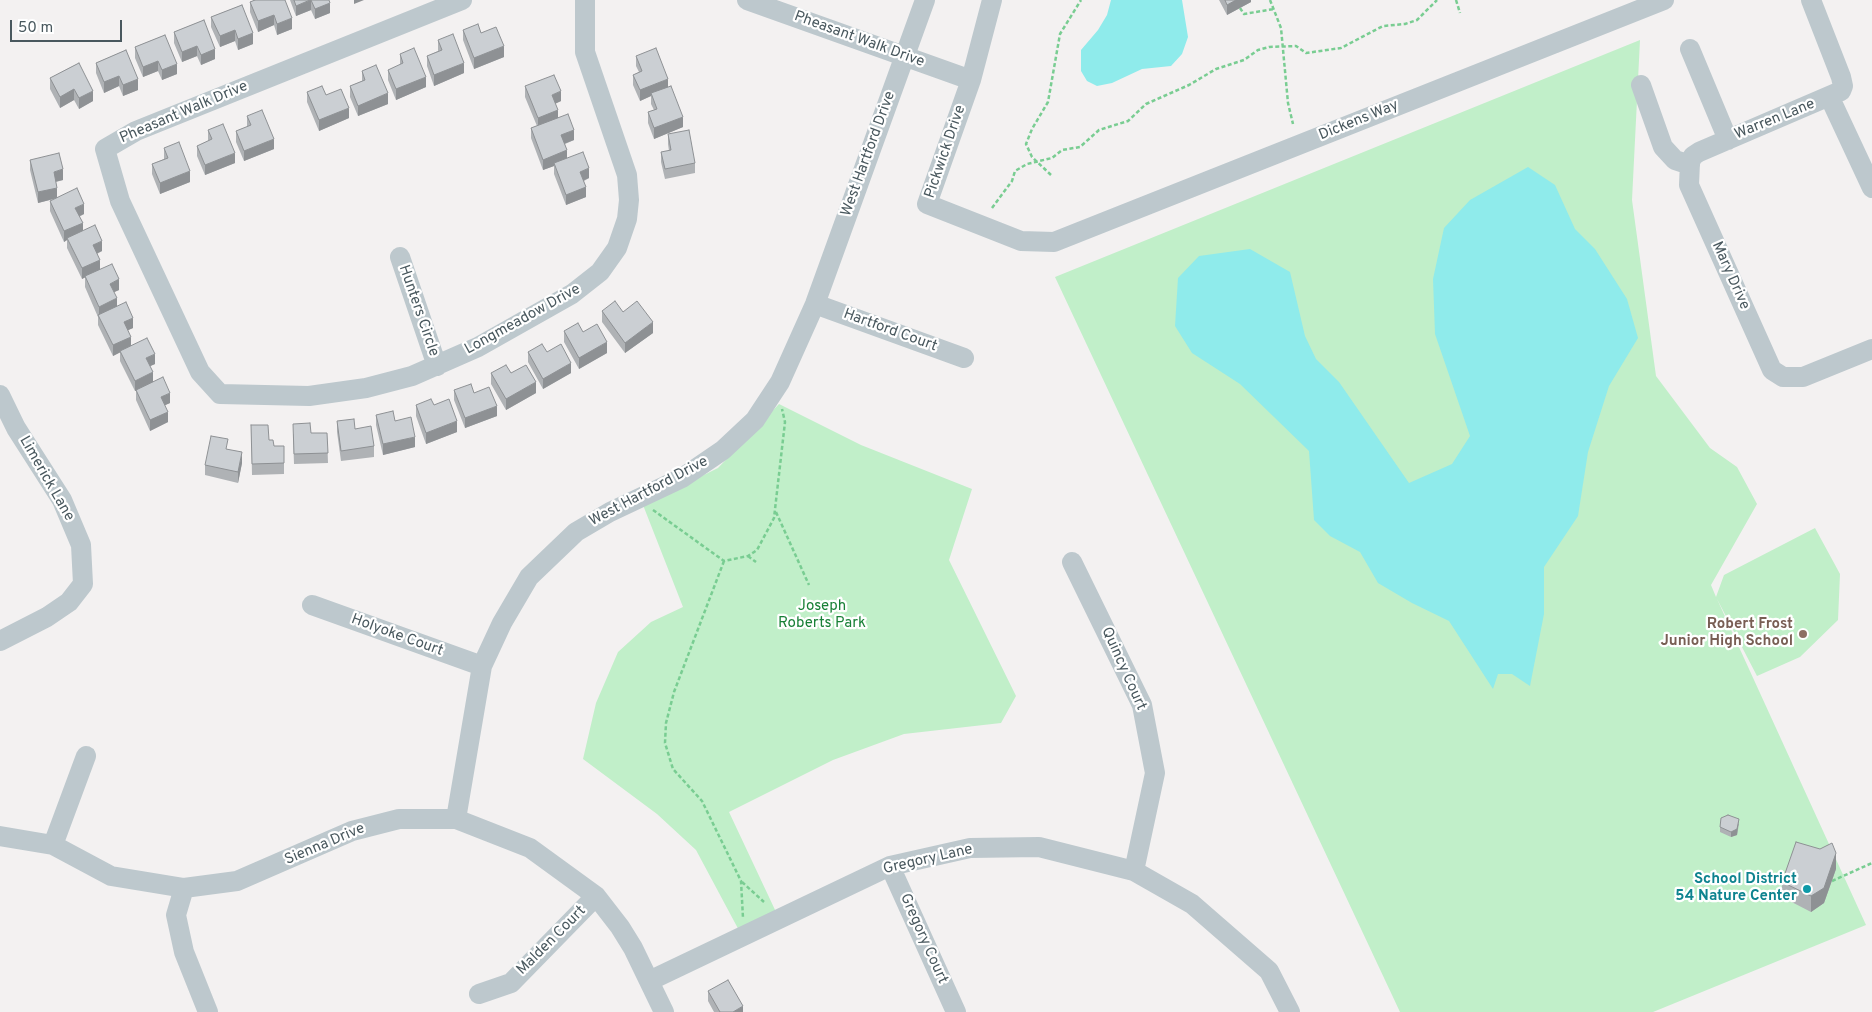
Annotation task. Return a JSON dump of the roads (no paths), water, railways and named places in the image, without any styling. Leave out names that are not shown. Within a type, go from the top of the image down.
[{"type":"street","name":"Pheasant Walk Drive","points":[[220,394],[200,372],[120,201],[104,149],[136,131],[462,0]]},
{"type":"street","name":"Longmeadow Drive","points":[[220,394],[309,396],[366,388],[412,376],[478,346],[585,286],[600,272],[616,248],[626,219],[629,200],[626,175],[589,68],[584,36],[585,0]]},
{"type":"street","name":"Pheasant Walk Drive","points":[[747,0],[971,80]]},
{"type":"street","name":"West Hartford Drive","points":[[456,818],[482,666],[502,623],[529,577],[576,532],[610,512],[682,478],[723,450],[754,420],[774,392],[815,304],[926,0]]},
{"type":"street","name":"Pickwick Drive","points":[[992,0],[971,80],[927,204],[1021,241],[1054,242]]},
{"type":"street","name":"Dickens Way","points":[[1054,242],[1664,0]]},
{"type":"street","points":[[1811,0],[1843,86],[1841,91],[1830,98]]},
{"type":"street","points":[[1690,49],[1728,140]]},
{"type":"street","points":[[1641,85],[1663,148],[1676,160],[1690,165]]},
{"type":"street","name":"Warren Lane","points":[[1690,165],[1693,156],[1699,152],[1830,98],[1872,188]]},
{"type":"street","name":"Mary Drive","points":[[1690,165],[1688,185],[1772,370],[1777,375],[1787,378],[1803,376],[1872,348]]},
{"type":"street","name":"Hunters Circle","points":[[400,257],[437,366]]},
{"type":"street","name":"Hartford Court","points":[[815,304],[964,358]]},
{"type":"street","name":"Limerick Lane","points":[[0,395],[16,428],[62,500],[82,545],[83,584],[69,602],[47,617],[0,641]]},
{"type":"street","name":"Quincy Court","points":[[1072,562],[1142,705],[1155,773],[1134,871]]},
{"type":"street","name":"Holyoke Court","points":[[312,605],[482,666]]},
{"type":"street","points":[[53,845],[86,756]]},
{"type":"street","name":"Sienna Drive","points":[[0,836],[53,845],[111,876],[184,888],[237,882],[352,831],[399,818],[456,818],[530,848],[596,896],[620,926],[664,1012]]},
{"type":"street","name":"Gregory Lane","points":[[649,981],[890,866],[970,848],[1039,847],[1134,871],[1192,904],[1269,971],[1290,1012]]},
{"type":"street","name":"Gregory Court","points":[[890,866],[956,1012]]},
{"type":"street","points":[[184,888],[176,915],[184,952],[208,1012]]},
{"type":"street","name":"Malden Court","points":[[478,994],[511,983],[596,896]]},
{"type":"water","points":[[1111,0],[1182,0],[1188,37],[1182,54],[1171,66],[1142,69],[1112,83],[1097,86],[1087,81],[1081,71],[1081,50],[1098,30],[1107,15]]},
{"type":"water","points":[[1528,167],[1555,185],[1575,229],[1595,249],[1627,299],[1638,338],[1609,386],[1588,452],[1578,516],[1544,567],[1544,614],[1530,686],[1512,674],[1498,674],[1493,689],[1449,621],[1412,603],[1378,583],[1360,552],[1330,536],[1314,520],[1309,451],[1240,384],[1192,353],[1175,326],[1178,278],[1199,256],[1250,249],[1290,272],[1305,336],[1316,359],[1339,382],[1409,483],[1452,464],[1470,436],[1435,334],[1433,279],[1444,228],[1470,200]]},
{"type":"place","name":"Robert Frost Junior High School","points":[[1803,634]]},
{"type":"place","name":"School District 54 Nature Center","points":[[1807,889]]},
{"type":"park label","name":"Joseph Roberts Park","points":[[822,616]]}]
